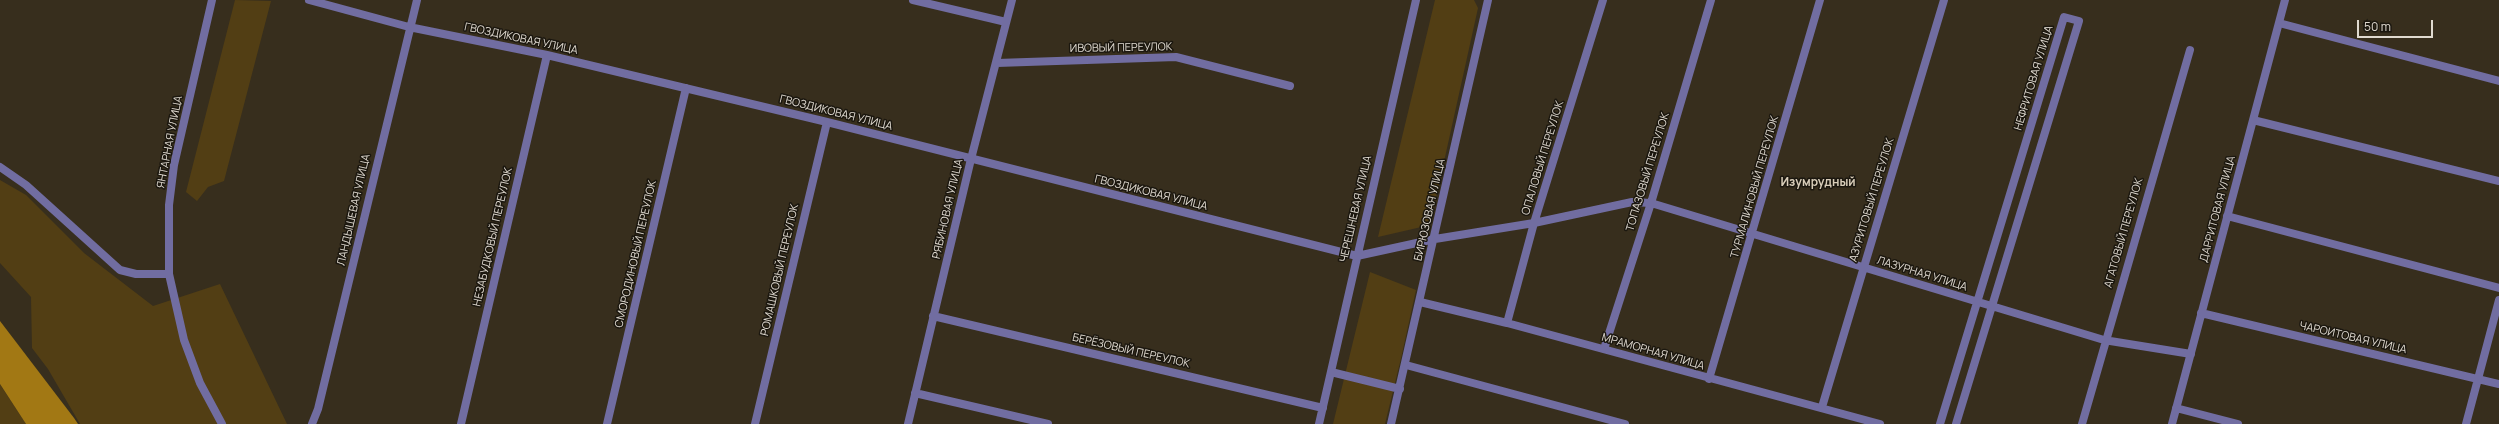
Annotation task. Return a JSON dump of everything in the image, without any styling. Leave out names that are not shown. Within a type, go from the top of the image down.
[{"type":"street","name":"ЯНТАРНАЯ УЛИЦА","points":[[212,0],[174,165],[169,205],[169,274],[184,340],[200,383],[222,424]]},
{"type":"street","name":"ГВОЗДИКОВАЯ УЛИЦА","points":[[309,0],[409,27],[547,55],[826,122],[1357,256]]},
{"type":"street","name":"ЛАНДЫШЕВАЯ УЛИЦА","points":[[312,424],[318,409],[409,27],[417,0]]},
{"type":"street","points":[[913,0],[1006,22]]},
{"type":"street","name":"РЯБИНОВАЯ УЛИЦА","points":[[908,424],[971,159],[997,63],[1012,0]]},
{"type":"street","name":"ЧЕРЕШНЕВАЯ УЛИЦА","points":[[1319,424],[1416,0]]},
{"type":"street","name":"БИРЮЗОВАЯ УЛИЦА","points":[[1391,424],[1435,239],[1488,0]]},
{"type":"street","name":"ОПАЛОВЫЙ ПЕРЕУЛОК","points":[[1507,323],[1534,223],[1603,0]]},
{"type":"street","name":"ТОПАЗОВЫЙ ПЕРЕУЛОК","points":[[1604,349],[1651,203],[1711,0]]},
{"type":"street","name":"ТУРМАЛИНОВЫЙ ПЕРЕУЛОК","points":[[1710,379],[1820,0]]},
{"type":"street","name":"АЗУРИТОВЫЙ ПЕРЕУЛОК","points":[[1822,408],[1944,0]]},
{"type":"street","name":"ДАРРИТОВАЯ УЛИЦА","points":[[2172,424],[2285,0]]},
{"type":"street","name":"НЕФРИТОВАЯ УЛИЦА","points":[[1940,424],[2064,17],[2078,22],[1956,424]]},
{"type":"street","points":[[2279,23],[2499,81]]},
{"type":"street","name":"АГАТОВЫЙ ПЕРЕУЛОК","points":[[2082,424],[2104,340],[2190,50]]},
{"type":"street","name":"НЕЗАБУДКОВЫЙ ПЕРЕУЛОК","points":[[461,424],[547,55]]},
{"type":"street","name":"ИВОВЫЙ ПЕРЕУЛОК","points":[[997,63],[1176,57],[1290,86]]},
{"type":"street","name":"СМОРОДИНОВЫЙ ПЕРЕУЛОК","points":[[607,424],[686,88]]},
{"type":"street","points":[[2253,120],[2499,181]]},
{"type":"street","name":"РОМАШКОВЫЙ ПЕРЕУЛОК","points":[[755,424],[826,122]]},
{"type":"street","points":[[0,167],[26,185],[120,270],[136,274],[169,274]]},
{"type":"street","name":"ЛАЗУРНАЯ УЛИЦА","points":[[1357,256],[1435,239],[1534,223],[1632,202],[1651,203],[1977,303],[2104,340],[2191,354]]},
{"type":"street","points":[[2227,216],[2499,288]]},
{"type":"street","points":[[2466,424],[2499,300]]},
{"type":"street","name":"МРАМОРНАЯ УЛИЦА","points":[[1420,302],[1507,323],[1880,424]]},
{"type":"street","name":"ЧАРОИТОВАЯ УЛИЦА","points":[[2201,313],[2499,384]]},
{"type":"street","name":"БЕРЁЗОВЫЙ ПЕРЕУЛОК","points":[[933,316],[1323,408]]},
{"type":"street","points":[[1406,365],[1625,424]]},
{"type":"street","points":[[1331,372],[1400,389]]},
{"type":"street","points":[[915,393],[1048,424]]},
{"type":"street","points":[[2176,408],[2238,424]]},
{"type":"shaded area","points":[[235,0],[271,1],[224,181],[208,187],[197,201],[186,192]]},
{"type":"shaded area","points":[[1435,0],[1474,0],[1478,8],[1430,225],[1378,237]]},
{"type":"shaded area","points":[[0,180],[26,195],[84,253],[153,306],[220,284],[287,424],[80,424],[48,369],[32,348],[31,297],[0,263]]},
{"type":"shaded area","points":[[1370,272],[1416,290],[1385,424],[1333,424]]},
{"type":"shaded area","points":[[0,321],[78,424],[26,424],[0,384]]},
{"type":"shaded area","points":[[0,384],[1,386],[26,424],[0,424]]},
{"type":"district","name":"Изумрудный","points":[[1818,183]]}]
